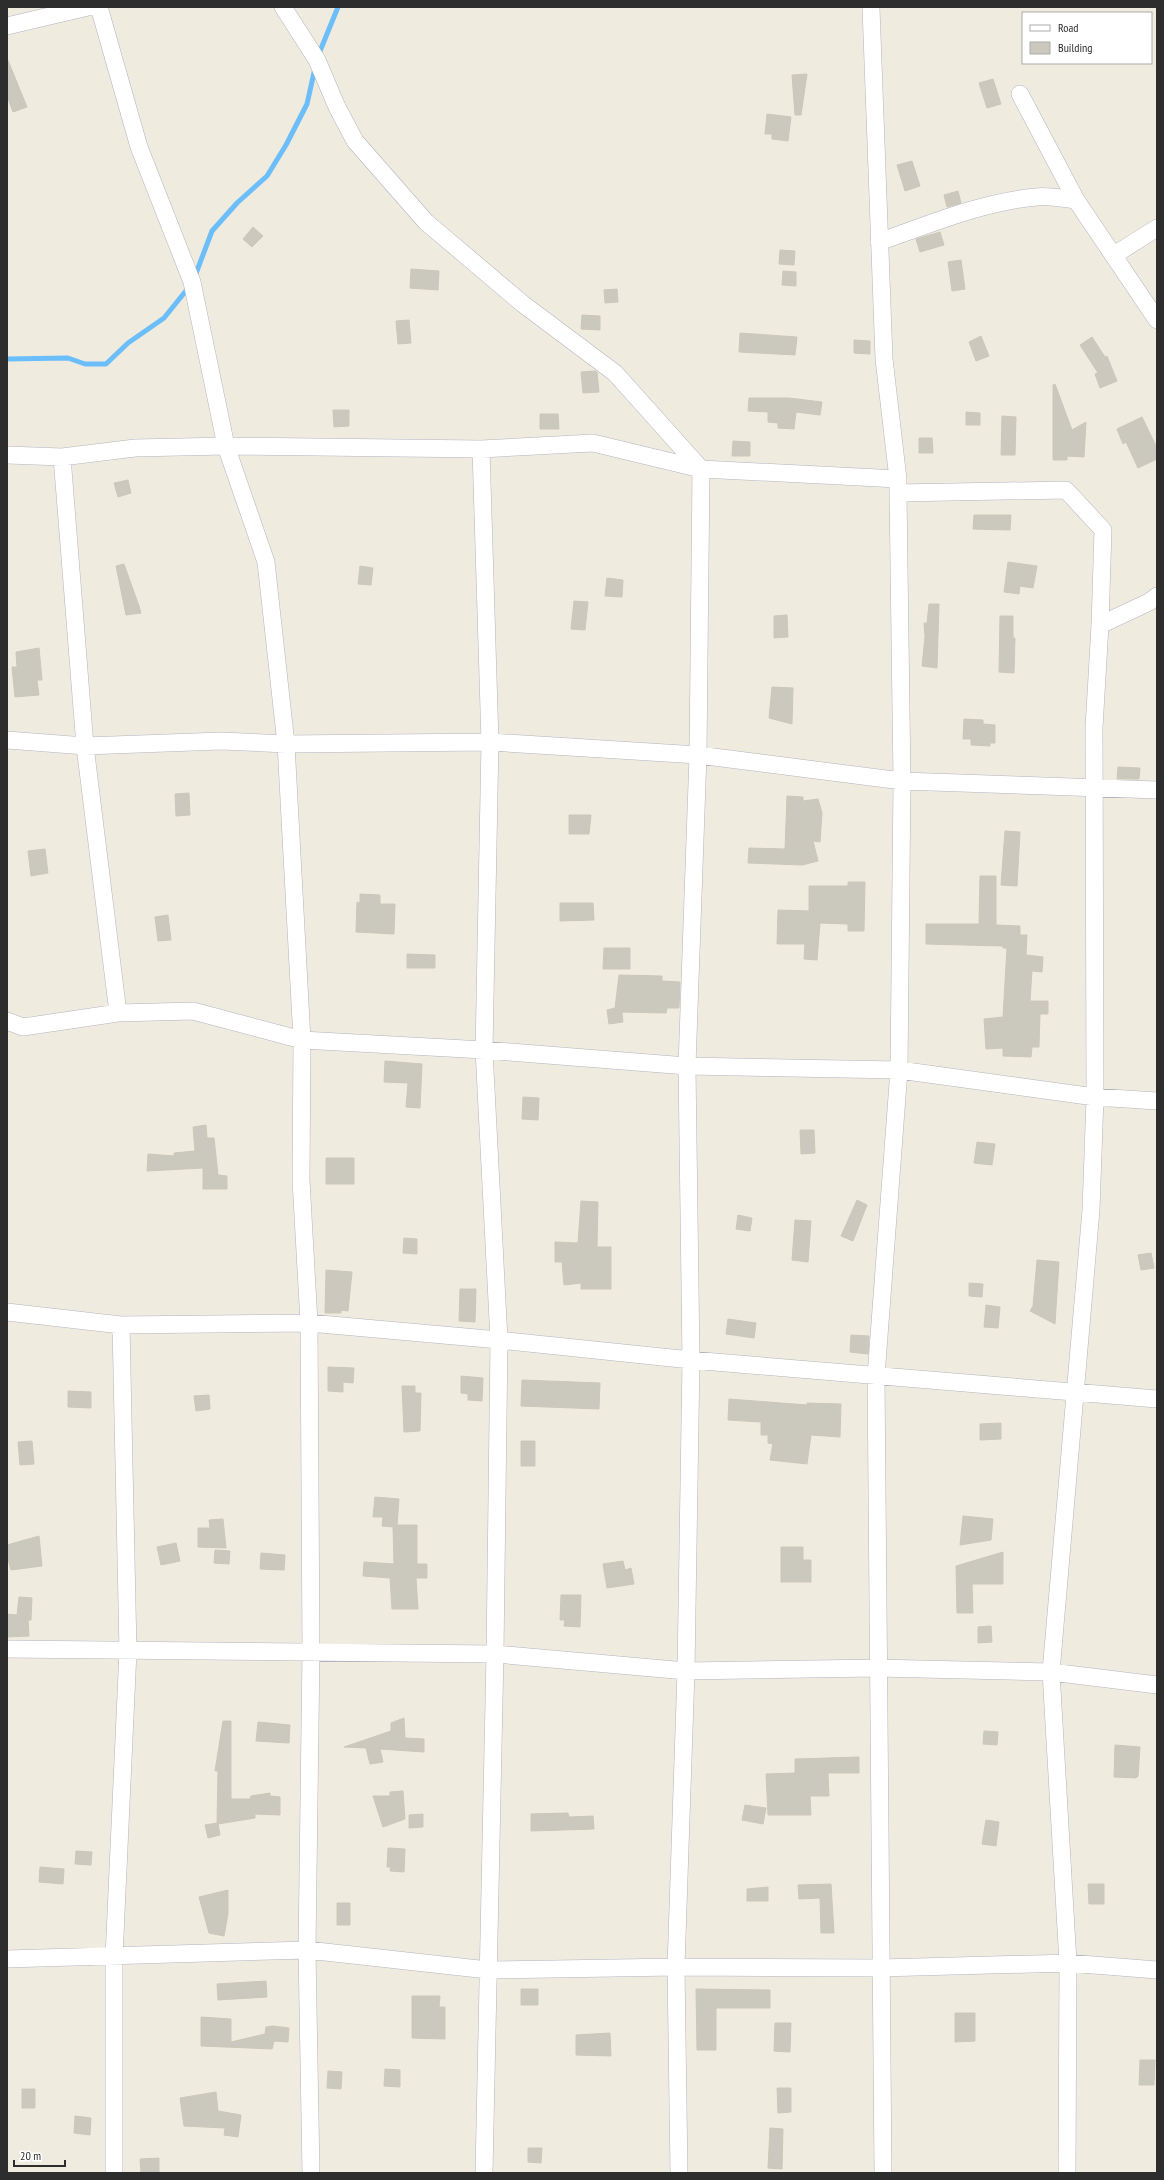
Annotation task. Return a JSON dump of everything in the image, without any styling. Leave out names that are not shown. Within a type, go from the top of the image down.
[{"type":"street","points":[[7,26],[88,7]]},
{"type":"street","points":[[99,7],[139,147],[192,282],[226,446],[266,562],[286,744],[302,1040],[301,1180],[309,1323],[310,1650],[307,1950],[311,2173]]},
{"type":"street","points":[[283,7],[317,60],[336,107],[355,141],[426,222],[523,304],[615,373],[701,469],[698,755],[686,1066],[691,1360],[686,1671],[676,1967],[679,2173]]},
{"type":"street","points":[[871,8],[884,359],[898,486],[902,781],[899,1070],[876,1376],[877,1668],[883,2173]]},
{"type":"street","points":[[1020,94],[1076,200],[1114,254],[1157,320]]},
{"type":"street","points":[[879,242],[953,216],[1001,203],[1037,196],[1076,200]]},
{"type":"street","points":[[1114,254],[1157,228]]},
{"type":"street","points":[[7,455],[62,458],[136,448],[226,446],[481,449],[593,443],[701,469],[898,486],[1066,490],[1103,530],[1100,625],[1094,728],[1095,1097],[1091,1210],[1051,1672],[1068,1963],[1067,2173]]},
{"type":"street","points":[[481,449],[490,742],[484,1050],[499,1340],[495,1654],[484,2173]]},
{"type":"street","points":[[62,458],[84,746],[118,1013]]},
{"type":"street","points":[[1100,625],[1149,602],[1157,596]]},
{"type":"street","points":[[7,740],[84,746],[221,741],[286,744],[490,742],[698,755],[902,781],[1157,790]]},
{"type":"street","points":[[7,1021],[23,1027],[118,1013],[193,1010],[302,1040],[484,1050],[686,1066],[899,1070],[1095,1097],[1157,1101]]},
{"type":"street","points":[[7,1312],[121,1325],[309,1323],[499,1340],[691,1360],[1074,1394],[1157,1399]]},
{"type":"street","points":[[114,2173],[114,1957],[128,1651],[121,1325]]},
{"type":"street","points":[[7,1649],[128,1651],[310,1650],[495,1654],[686,1671],[877,1668],[1051,1672],[1157,1685]]},
{"type":"street","points":[[7,1959],[114,1957],[307,1950],[488,1970],[676,1967],[880,1968],[1068,1963],[1157,1970]]},
{"type":"building","points":[[7,58],[27,107],[13,112],[7,96]]},
{"type":"building","points":[[807,74],[801,115],[795,115],[792,75]]},
{"type":"building","points":[[993,79],[1001,104],[987,108],[979,83]]},
{"type":"building","points":[[767,114],[791,117],[788,141],[772,139],[772,134],[765,134]]},
{"type":"building","points":[[912,161],[920,186],[905,191],[897,165]]},
{"type":"building","points":[[958,191],[961,203],[947,207],[944,195]]},
{"type":"building","points":[[253,227],[263,236],[252,247],[243,239]]},
{"type":"building","points":[[940,232],[944,245],[920,252],[916,239]]},
{"type":"building","points":[[780,250],[795,251],[794,265],[779,264]]},
{"type":"building","points":[[961,260],[965,289],[952,291],[948,262]]},
{"type":"building","points":[[411,269],[439,271],[438,290],[410,288]]},
{"type":"building","points":[[783,271],[796,272],[796,286],[782,285]]},
{"type":"building","points":[[617,289],[618,302],[605,303],[604,290]]},
{"type":"building","points":[[582,315],[600,316],[600,330],[581,329]]},
{"type":"building","points":[[409,320],[411,343],[398,344],[396,321]]},
{"type":"building","points":[[740,333],[797,337],[795,355],[739,352]]},
{"type":"building","points":[[981,336],[989,356],[976,361],[969,342]]},
{"type":"building","points":[[1092,337],[1105,357],[1107,356],[1117,381],[1100,388],[1095,374],[1098,373],[1080,345]]},
{"type":"building","points":[[854,340],[870,341],[870,354],[854,353]]},
{"type":"building","points":[[581,372],[597,372],[599,392],[583,393]]},
{"type":"building","points":[[1055,384],[1072,430],[1086,422],[1084,457],[1067,456],[1067,460],[1053,460],[1053,385]]},
{"type":"building","points":[[749,398],[789,398],[822,402],[820,415],[796,412],[794,429],[778,428],[778,423],[768,422],[768,412],[748,411]]},
{"type":"building","points":[[333,410],[349,410],[349,426],[334,427]]},
{"type":"building","points":[[966,412],[980,413],[980,425],[966,425]]},
{"type":"building","points":[[540,414],[558,414],[559,429],[540,429]]},
{"type":"building","points":[[1002,416],[1016,417],[1015,455],[1001,455]]},
{"type":"building","points":[[1142,417],[1157,448],[1157,459],[1138,468],[1126,442],[1123,444],[1117,429]]},
{"type":"building","points":[[919,438],[932,438],[933,453],[919,453]]},
{"type":"building","points":[[733,441],[750,442],[750,456],[732,456]]},
{"type":"building","points":[[128,480],[131,493],[118,497],[114,483]]},
{"type":"building","points":[[974,515],[1011,515],[1010,530],[973,529]]},
{"type":"building","points":[[1008,562],[1037,566],[1033,588],[1020,586],[1019,594],[1004,592]]},
{"type":"building","points":[[124,564],[141,613],[126,615],[116,566]]},
{"type":"building","points":[[360,566],[373,568],[371,585],[358,584]]},
{"type":"building","points":[[607,578],[623,580],[622,597],[605,596]]},
{"type":"building","points":[[574,601],[588,602],[585,630],[571,629]]},
{"type":"building","points":[[929,604],[939,604],[937,668],[922,666],[925,637],[924,623],[927,623]]},
{"type":"building","points":[[787,615],[788,637],[774,638],[774,616]]},
{"type":"building","points":[[1000,616],[1013,616],[1013,638],[1015,638],[1014,673],[999,672]]},
{"type":"building","points":[[39,648],[42,680],[37,680],[39,695],[15,697],[12,667],[17,667],[16,652]]},
{"type":"building","points":[[772,687],[793,688],[792,724],[769,718]]},
{"type":"building","points":[[964,719],[983,720],[983,724],[995,725],[995,743],[990,743],[990,746],[971,745],[971,739],[963,739]]},
{"type":"building","points":[[1118,767],[1140,768],[1139,779],[1117,779]]},
{"type":"building","points":[[189,793],[190,815],[176,816],[175,794]]},
{"type":"building","points":[[787,796],[803,797],[803,801],[818,799],[822,813],[820,842],[813,841],[818,861],[802,865],[748,863],[749,848],[785,849]]},
{"type":"building","points":[[569,815],[591,815],[589,834],[569,834]]},
{"type":"building","points":[[1005,831],[1020,832],[1017,886],[1001,885]]},
{"type":"building","points":[[45,849],[48,873],[31,876],[28,851]]},
{"type":"building","points":[[980,876],[996,876],[996,925],[1020,926],[1020,935],[1027,935],[1026,955],[1043,957],[1042,972],[1032,971],[1030,1001],[1048,1001],[1048,1014],[1040,1014],[1039,1047],[1032,1047],[1031,1057],[1003,1056],[1003,1048],[986,1049],[984,1019],[1003,1017],[1007,948],[1003,948],[1003,946],[926,944],[926,924],[979,924]]},
{"type":"building","points":[[848,882],[865,882],[864,931],[848,931],[848,924],[820,923],[817,960],[804,959],[805,944],[777,944],[778,910],[809,911],[809,886],[848,886]]},
{"type":"building","points":[[360,894],[380,895],[380,904],[395,904],[394,934],[356,932],[357,902],[360,903]]},
{"type":"building","points":[[560,903],[593,903],[594,920],[560,921]]},
{"type":"building","points":[[168,915],[171,940],[158,941],[155,917]]},
{"type":"building","points":[[604,948],[630,948],[630,969],[603,969]]},
{"type":"building","points":[[407,954],[435,955],[435,968],[407,968]]},
{"type":"building","points":[[619,975],[662,976],[662,981],[680,982],[679,1008],[667,1008],[666,1013],[622,1012],[623,1022],[609,1024],[607,1010],[615,1008]]},
{"type":"building","points":[[385,1061],[422,1064],[420,1108],[406,1107],[408,1083],[384,1082]]},
{"type":"building","points":[[523,1097],[539,1098],[538,1120],[522,1119]]},
{"type":"building","points":[[206,1125],[207,1138],[214,1138],[218,1175],[227,1176],[227,1189],[203,1189],[203,1168],[147,1171],[148,1154],[174,1156],[174,1153],[195,1151],[193,1127]]},
{"type":"building","points":[[800,1130],[814,1130],[815,1153],[801,1154]]},
{"type":"building","points":[[977,1142],[995,1144],[992,1165],[974,1163]]},
{"type":"building","points":[[326,1158],[354,1158],[354,1184],[326,1184]]},
{"type":"building","points":[[857,1200],[867,1205],[853,1241],[841,1236]]},
{"type":"building","points":[[581,1201],[598,1202],[597,1247],[611,1247],[611,1289],[581,1289],[581,1283],[564,1285],[562,1262],[555,1262],[555,1242],[578,1243]]},
{"type":"building","points":[[738,1215],[752,1218],[750,1231],[736,1229]]},
{"type":"building","points":[[795,1220],[811,1221],[808,1262],[792,1260]]},
{"type":"building","points":[[404,1238],[417,1239],[417,1254],[403,1253]]},
{"type":"building","points":[[1151,1253],[1154,1268],[1141,1270],[1138,1255]]},
{"type":"building","points":[[1037,1260],[1059,1262],[1055,1324],[1030,1311],[1033,1306]]},
{"type":"building","points":[[326,1270],[352,1272],[348,1311],[341,1310],[341,1313],[325,1313]]},
{"type":"building","points":[[969,1283],[983,1284],[982,1297],[969,1296]]},
{"type":"building","points":[[460,1289],[476,1289],[475,1322],[459,1321]]},
{"type":"building","points":[[986,1305],[1000,1307],[998,1328],[984,1327]]},
{"type":"building","points":[[728,1319],[756,1323],[754,1338],[726,1334]]},
{"type":"building","points":[[851,1335],[869,1336],[868,1354],[850,1352]]},
{"type":"building","points":[[328,1367],[354,1368],[353,1383],[343,1382],[343,1392],[328,1391]]},
{"type":"building","points":[[461,1376],[483,1378],[482,1401],[468,1400],[468,1394],[461,1393]]},
{"type":"building","points":[[522,1380],[600,1383],[599,1409],[521,1406]]},
{"type":"building","points":[[402,1386],[415,1386],[415,1393],[421,1393],[420,1431],[404,1432]]},
{"type":"building","points":[[68,1391],[91,1392],[91,1408],[68,1407]]},
{"type":"building","points":[[209,1395],[210,1409],[196,1411],[194,1396]]},
{"type":"building","points":[[729,1399],[807,1405],[807,1403],[841,1404],[840,1437],[811,1435],[807,1464],[770,1460],[773,1444],[768,1443],[768,1435],[761,1435],[761,1422],[728,1420]]},
{"type":"building","points":[[1001,1423],[1001,1439],[980,1440],[980,1424]]},
{"type":"building","points":[[32,1441],[34,1464],[20,1465],[18,1442]]},
{"type":"building","points":[[521,1441],[535,1441],[535,1466],[521,1466]]},
{"type":"building","points":[[375,1497],[399,1499],[397,1525],[417,1525],[417,1564],[427,1564],[427,1578],[416,1578],[418,1609],[392,1609],[390,1578],[363,1576],[364,1562],[394,1564],[393,1527],[382,1526],[383,1517],[373,1517]]},
{"type":"building","points":[[963,1516],[993,1519],[991,1540],[960,1545]]},
{"type":"building","points":[[223,1519],[226,1548],[198,1547],[198,1528],[210,1528],[209,1520]]},
{"type":"building","points":[[39,1536],[42,1566],[11,1570],[7,1556],[7,1545]]},
{"type":"building","points":[[176,1543],[180,1561],[161,1565],[157,1547]]},
{"type":"building","points":[[781,1547],[803,1547],[803,1560],[811,1560],[811,1582],[781,1582]]},
{"type":"building","points":[[215,1550],[230,1551],[229,1564],[214,1563]]},
{"type":"building","points":[[1003,1552],[1003,1584],[972,1584],[973,1613],[957,1613],[956,1566]]},
{"type":"building","points":[[261,1553],[285,1555],[284,1570],[260,1569]]},
{"type":"building","points":[[623,1561],[625,1570],[631,1568],[634,1584],[607,1588],[603,1564]]},
{"type":"building","points":[[561,1595],[581,1595],[580,1627],[564,1626],[565,1620],[560,1620]]},
{"type":"building","points":[[19,1597],[32,1598],[31,1620],[28,1620],[29,1636],[7,1637],[7,1614],[17,1615]]},
{"type":"building","points":[[991,1626],[992,1642],[978,1643],[978,1627]]},
{"type":"building","points":[[404,1718],[405,1738],[424,1739],[424,1752],[380,1749],[383,1762],[370,1764],[366,1748],[344,1747],[391,1731],[391,1723]]},
{"type":"building","points":[[223,1721],[231,1721],[231,1799],[250,1799],[251,1796],[270,1793],[270,1796],[280,1797],[280,1815],[255,1814],[255,1818],[218,1824],[220,1835],[208,1838],[205,1825],[217,1823],[218,1771],[215,1771]]},
{"type":"building","points":[[258,1722],[290,1725],[289,1743],[256,1741]]},
{"type":"building","points":[[984,1731],[998,1732],[997,1745],[983,1744]]},
{"type":"building","points":[[1115,1745],[1140,1747],[1138,1776],[1136,1778],[1114,1777]]},
{"type":"building","points":[[859,1757],[859,1773],[828,1773],[829,1796],[810,1796],[811,1815],[768,1815],[766,1774],[795,1773],[795,1759]]},
{"type":"building","points":[[403,1791],[405,1819],[383,1827],[373,1796],[390,1796],[390,1792]]},
{"type":"building","points":[[745,1805],[766,1808],[763,1824],[742,1820]]},
{"type":"building","points":[[568,1813],[569,1817],[593,1816],[594,1829],[531,1831],[531,1814]]},
{"type":"building","points":[[423,1814],[423,1827],[409,1828],[409,1815]]},
{"type":"building","points":[[986,1820],[999,1822],[996,1846],[982,1844]]},
{"type":"building","points":[[388,1848],[405,1849],[404,1872],[390,1871],[391,1867],[387,1867]]},
{"type":"building","points":[[76,1851],[92,1852],[91,1865],[75,1864]]},
{"type":"building","points":[[40,1867],[64,1869],[63,1884],[39,1882]]},
{"type":"building","points":[[831,1884],[834,1933],[821,1933],[820,1898],[799,1899],[798,1885]]},
{"type":"building","points":[[1088,1884],[1104,1884],[1104,1904],[1089,1904]]},
{"type":"building","points":[[768,1887],[768,1901],[747,1901],[747,1889]]},
{"type":"building","points":[[228,1890],[228,1914],[224,1936],[209,1933],[199,1897]]},
{"type":"building","points":[[337,1903],[350,1903],[350,1925],[337,1925]]},
{"type":"building","points":[[266,1981],[267,1997],[218,2000],[217,1984]]},
{"type":"building","points":[[521,1989],[538,1989],[538,2005],[521,2005]]},
{"type":"building","points":[[696,1989],[770,1990],[770,2008],[716,2008],[716,2050],[697,2050]]},
{"type":"building","points":[[412,1996],[440,1996],[439,2007],[445,2007],[445,2039],[412,2038]]},
{"type":"building","points":[[955,2013],[975,2013],[975,2041],[955,2042]]},
{"type":"building","points":[[201,2017],[231,2019],[231,2042],[265,2034],[266,2027],[273,2026],[289,2028],[288,2042],[274,2041],[272,2049],[201,2046]]},
{"type":"building","points":[[775,2023],[791,2023],[790,2052],[774,2051]]},
{"type":"building","points":[[610,2033],[611,2056],[576,2055],[576,2035]]},
{"type":"building","points":[[1140,2060],[1155,2060],[1154,2085],[1139,2085]]},
{"type":"building","points":[[385,2069],[400,2070],[400,2087],[384,2086]]},
{"type":"building","points":[[328,2071],[342,2072],[341,2089],[327,2088]]},
{"type":"building","points":[[777,2088],[791,2088],[791,2112],[778,2113]]},
{"type":"building","points":[[22,2089],[35,2089],[35,2108],[22,2108]]},
{"type":"building","points":[[216,2092],[218,2111],[241,2115],[238,2137],[224,2135],[225,2128],[184,2126],[180,2098]]},
{"type":"building","points":[[75,2116],[91,2118],[90,2135],[74,2133]]},
{"type":"building","points":[[770,2128],[783,2129],[782,2169],[768,2168]]},
{"type":"building","points":[[528,2148],[542,2148],[541,2163],[528,2162]]},
{"type":"building","points":[[159,2158],[159,2173],[141,2173],[140,2159]]},
{"type":"waterway","points":[[318,56],[338,7]]},
{"type":"waterway","points":[[195,276],[212,231],[237,203],[267,176],[286,145],[307,104],[315,68]]},
{"type":"waterway","points":[[7,359],[68,358],[85,364],[106,364],[128,343],[164,318],[189,287]]}]
